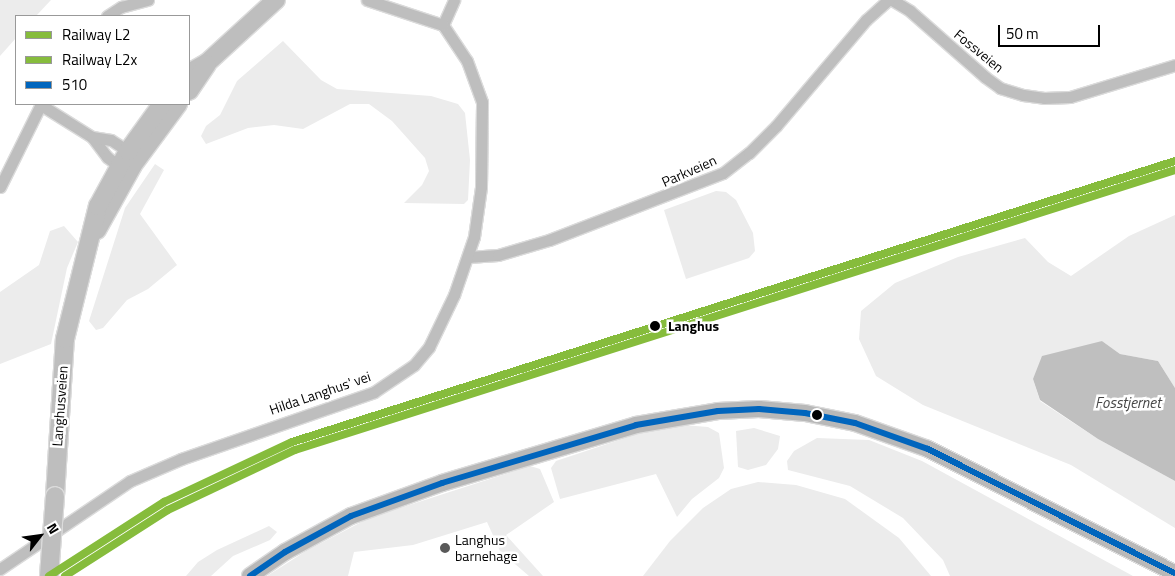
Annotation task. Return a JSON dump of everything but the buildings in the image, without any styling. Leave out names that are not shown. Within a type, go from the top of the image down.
[{"type":"main road","points":[[190,72],[208,62],[276,0]]},
{"type":"main road","points":[[190,89],[208,62]]},
{"type":"main road","name":"Langhusveien","points":[[49,576],[64,347],[74,296],[91,239],[126,161],[161,105]]},
{"type":"main road","name":"Langhusveien","points":[[126,161],[177,105]]},
{"type":"main road","points":[[250,576],[285,552],[351,516],[432,486],[636,425],[718,410],[805,413],[856,423],[928,449],[1175,574]]},
{"type":"street","points":[[109,15],[121,7],[148,0]]},
{"type":"street","points":[[367,0],[443,25],[454,0]]},
{"type":"street","name":"Fossveien","points":[[890,0],[910,11],[1000,88],[1023,95],[1044,98],[1070,97],[1175,66]]},
{"type":"street","name":"Parkveien","points":[[468,257],[498,255],[549,240],[723,174],[776,126],[866,20],[890,0]]},
{"type":"street","name":"Hilda Langhus' vei","points":[[0,569],[130,481],[181,458],[374,392],[398,378],[429,347],[468,257],[479,204],[483,111],[472,71],[443,25]]},
{"type":"street","points":[[0,187],[41,105]]},
{"type":"street","points":[[43,105],[92,137],[107,157],[126,161]]},
{"type":"street","points":[[92,137],[112,140],[126,161]]},
{"type":"shaded area","points":[[0,0],[51,0],[37,15],[15,15],[15,39],[0,56]]},
{"type":"shaded area","points":[[283,41],[321,80],[337,89],[431,96],[458,104],[465,113],[470,160],[468,200],[464,204],[404,203],[422,185],[429,171],[425,158],[392,121],[369,104],[350,104],[303,129],[274,125],[248,128],[206,144],[201,136],[206,126],[220,115],[237,81]]},
{"type":"shaded area","points":[[155,164],[164,170],[140,214],[177,265],[148,289],[127,300],[103,328],[96,330],[89,321],[125,208]]},
{"type":"shaded area","points":[[716,191],[726,192],[736,200],[753,233],[755,251],[749,258],[686,279],[664,210]]},
{"type":"shaded area","points":[[1175,215],[1175,388],[1158,361],[1120,354],[1102,341],[1033,379],[1040,401],[1098,439],[1175,481],[1175,528],[1071,465],[923,405],[876,376],[859,339],[861,311],[895,283],[958,257],[1025,238],[1048,262],[1071,276],[1129,236]]},
{"type":"shaded area","points":[[64,226],[78,242],[67,268],[51,344],[0,364],[0,292],[39,265],[50,231]]},
{"type":"shaded area","points":[[683,425],[708,427],[719,433],[724,468],[719,478],[692,499],[677,517],[656,474],[560,499],[551,468],[556,461],[646,431]]},
{"type":"shaded area","points":[[754,428],[780,436],[778,449],[766,465],[748,470],[738,467],[736,431]]},
{"type":"shaded area","points":[[817,438],[869,440],[922,461],[1133,576],[950,576],[943,560],[903,518],[850,486],[788,470],[787,461],[794,451]]},
{"type":"shaded area","points":[[530,466],[540,469],[554,502],[506,535],[543,576],[529,576],[500,551],[487,522],[413,545],[354,552],[348,576],[267,576],[306,551],[369,518]]},
{"type":"shaded area","points":[[758,482],[796,485],[845,499],[899,538],[931,576],[643,576],[670,541],[703,508],[731,489]]},
{"type":"shaded area","points":[[269,526],[277,532],[270,540],[233,556],[211,576],[186,576],[198,562],[217,550]]},
{"type":"water","name":"Fosstjernet","points":[[1102,341],[1120,354],[1158,361],[1175,388],[1175,481],[1098,439],[1040,400],[1033,379],[1042,356]]},
{"type":"rail line","name":"L2","points":[[49,576],[164,502],[292,442],[1175,161]]},
{"type":"rail line","name":"L2x","points":[[65,576],[168,510],[295,450],[1175,170]]},
{"type":"transit line","name":"510","points":[[250,576],[285,552],[351,516],[442,483],[636,425],[718,411],[759,409],[805,413],[855,423],[928,449],[1175,573]]},
{"type":"place","name":"Langhus","points":[[655,326]]},
{"type":"place","name":"Langhus barnehage","points":[[445,548]]}]
